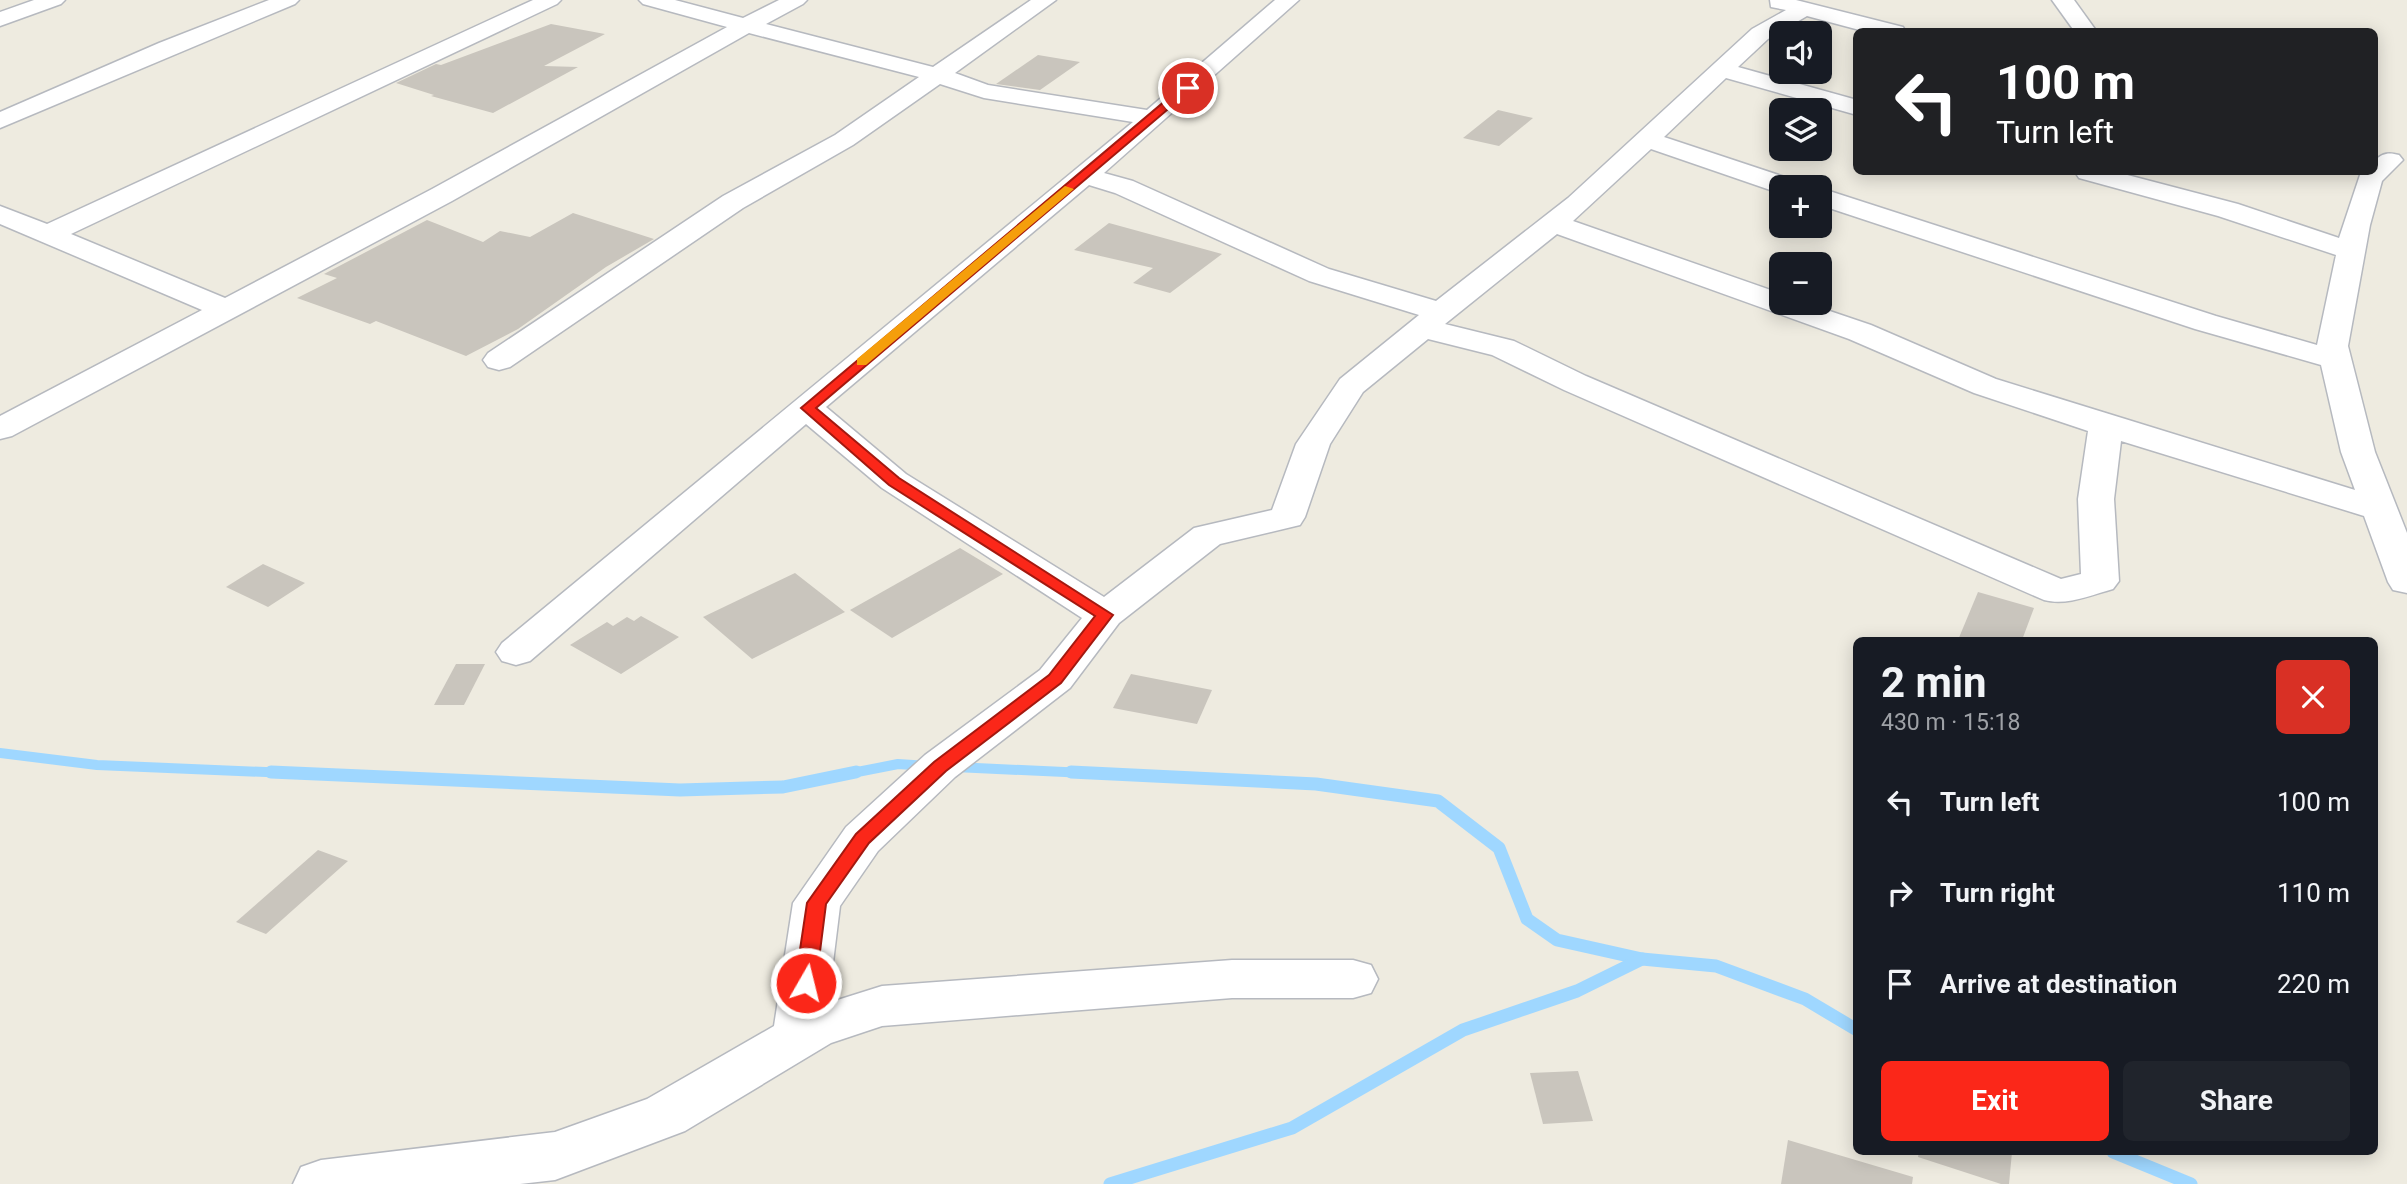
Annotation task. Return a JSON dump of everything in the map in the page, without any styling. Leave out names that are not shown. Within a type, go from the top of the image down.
[{"type":"street","points":[[0,19],[54,0]]},
{"type":"street","points":[[0,121],[167,48],[288,0]]},
{"type":"street","points":[[50,233],[550,0]]},
{"type":"street","points":[[650,0],[937,75],[984,91],[1153,118]]},
{"type":"street","points":[[0,429],[455,189],[747,24],[796,0]]},
{"type":"street","points":[[499,360],[733,202],[844,140],[1045,0]]},
{"type":"street","points":[[516,652],[1153,118],[1288,0]]},
{"type":"street","points":[[1771,0],[1879,28]]},
{"type":"street","points":[[2063,0],[2083,28]]},
{"type":"street","points":[[798,1037],[817,903],[862,839],[940,766],[1055,679],[1105,615],[1207,536],[1287,517],[1313,444],[1352,386],[1578,204],[1760,34],[1804,9]]},
{"type":"street","points":[[1722,70],[1853,107]]},
{"type":"street","points":[[1646,139],[1769,181]]},
{"type":"street","points":[[2099,175],[2228,211],[2351,251]]},
{"type":"street","points":[[2373,175],[2370,178],[2356,225],[2332,346],[2358,452],[2407,582]]},
{"type":"street","points":[[1084,176],[1124,187],[1319,275],[1503,348],[1575,383],[2058,592],[2100,581],[2096,499],[2106,426]]},
{"type":"street","points":[[1832,200],[1903,220],[2074,279],[2335,359]]},
{"type":"street","points":[[0,214],[227,310]]},
{"type":"street","points":[[1552,223],[1860,332],[1985,386],[2106,426],[2379,509]]},
{"type":"street","points":[[807,408],[894,481],[1105,615]]},
{"type":"street","points":[[321,1184],[558,1170],[666,1115],[813,1028],[882,1006],[1232,979],[1353,979]]},
{"type":"building","points":[[551,24],[605,34],[544,66],[578,67],[493,113],[396,83],[436,64],[441,65]]},
{"type":"building","points":[[1038,55],[1080,62],[1040,90],[996,84]]},
{"type":"building","points":[[1498,110],[1533,118],[1499,146],[1463,138]]},
{"type":"building","points":[[573,213],[654,239],[606,267],[518,329],[466,356],[376,321],[370,324],[297,298],[337,278],[324,274],[427,220],[483,242],[500,231],[530,237]]},
{"type":"building","points":[[1109,223],[1222,254],[1170,293],[1133,283],[1153,268],[1074,250]]},
{"type":"building","points":[[960,548],[1003,574],[892,638],[850,610]]},
{"type":"building","points":[[263,564],[305,583],[268,607],[226,587]]},
{"type":"building","points":[[795,573],[845,612],[752,659],[703,617]]},
{"type":"building","points":[[1978,592],[2034,608],[2023,637],[1959,637]]},
{"type":"building","points":[[641,616],[679,637],[621,674],[570,645],[607,622],[613,626],[627,617],[634,621]]},
{"type":"building","points":[[456,664],[485,664],[464,705],[434,705]]},
{"type":"building","points":[[1131,674],[1212,690],[1197,724],[1113,708]]},
{"type":"building","points":[[318,850],[348,861],[266,934],[236,922]]},
{"type":"building","points":[[1578,1071],[1593,1121],[1543,1124],[1530,1073]]},
{"type":"building","points":[[1788,1140],[1913,1177],[1912,1184],[1781,1184]]},
{"type":"building","points":[[2012,1155],[2009,1184],[2001,1184],[1918,1157]]},
{"type":"waterway","points":[[0,753],[97,765],[311,774]]},
{"type":"waterway","points":[[847,774],[898,764],[928,766]]},
{"type":"waterway","points":[[955,767],[1108,774]]},
{"type":"waterway","points":[[271,772],[680,790],[783,787],[856,772]]},
{"type":"waterway","points":[[1071,772],[1316,784],[1438,801],[1499,848],[1527,919],[1557,940],[1642,959]]},
{"type":"waterway","points":[[1110,1184],[1292,1128],[1463,1030],[1577,991],[1642,959]]},
{"type":"waterway","points":[[1642,959],[1716,966],[1805,999],[1853,1028]]},
{"type":"waterway","points":[[2120,1155],[2191,1184]]},
{"type":"slow traffic","points":[[861,362],[1069,189]]},
{"type":"route","points":[[806,983],[817,903],[862,839],[940,766],[1055,679],[1105,615],[894,481],[807,408],[1188,88]]}]
